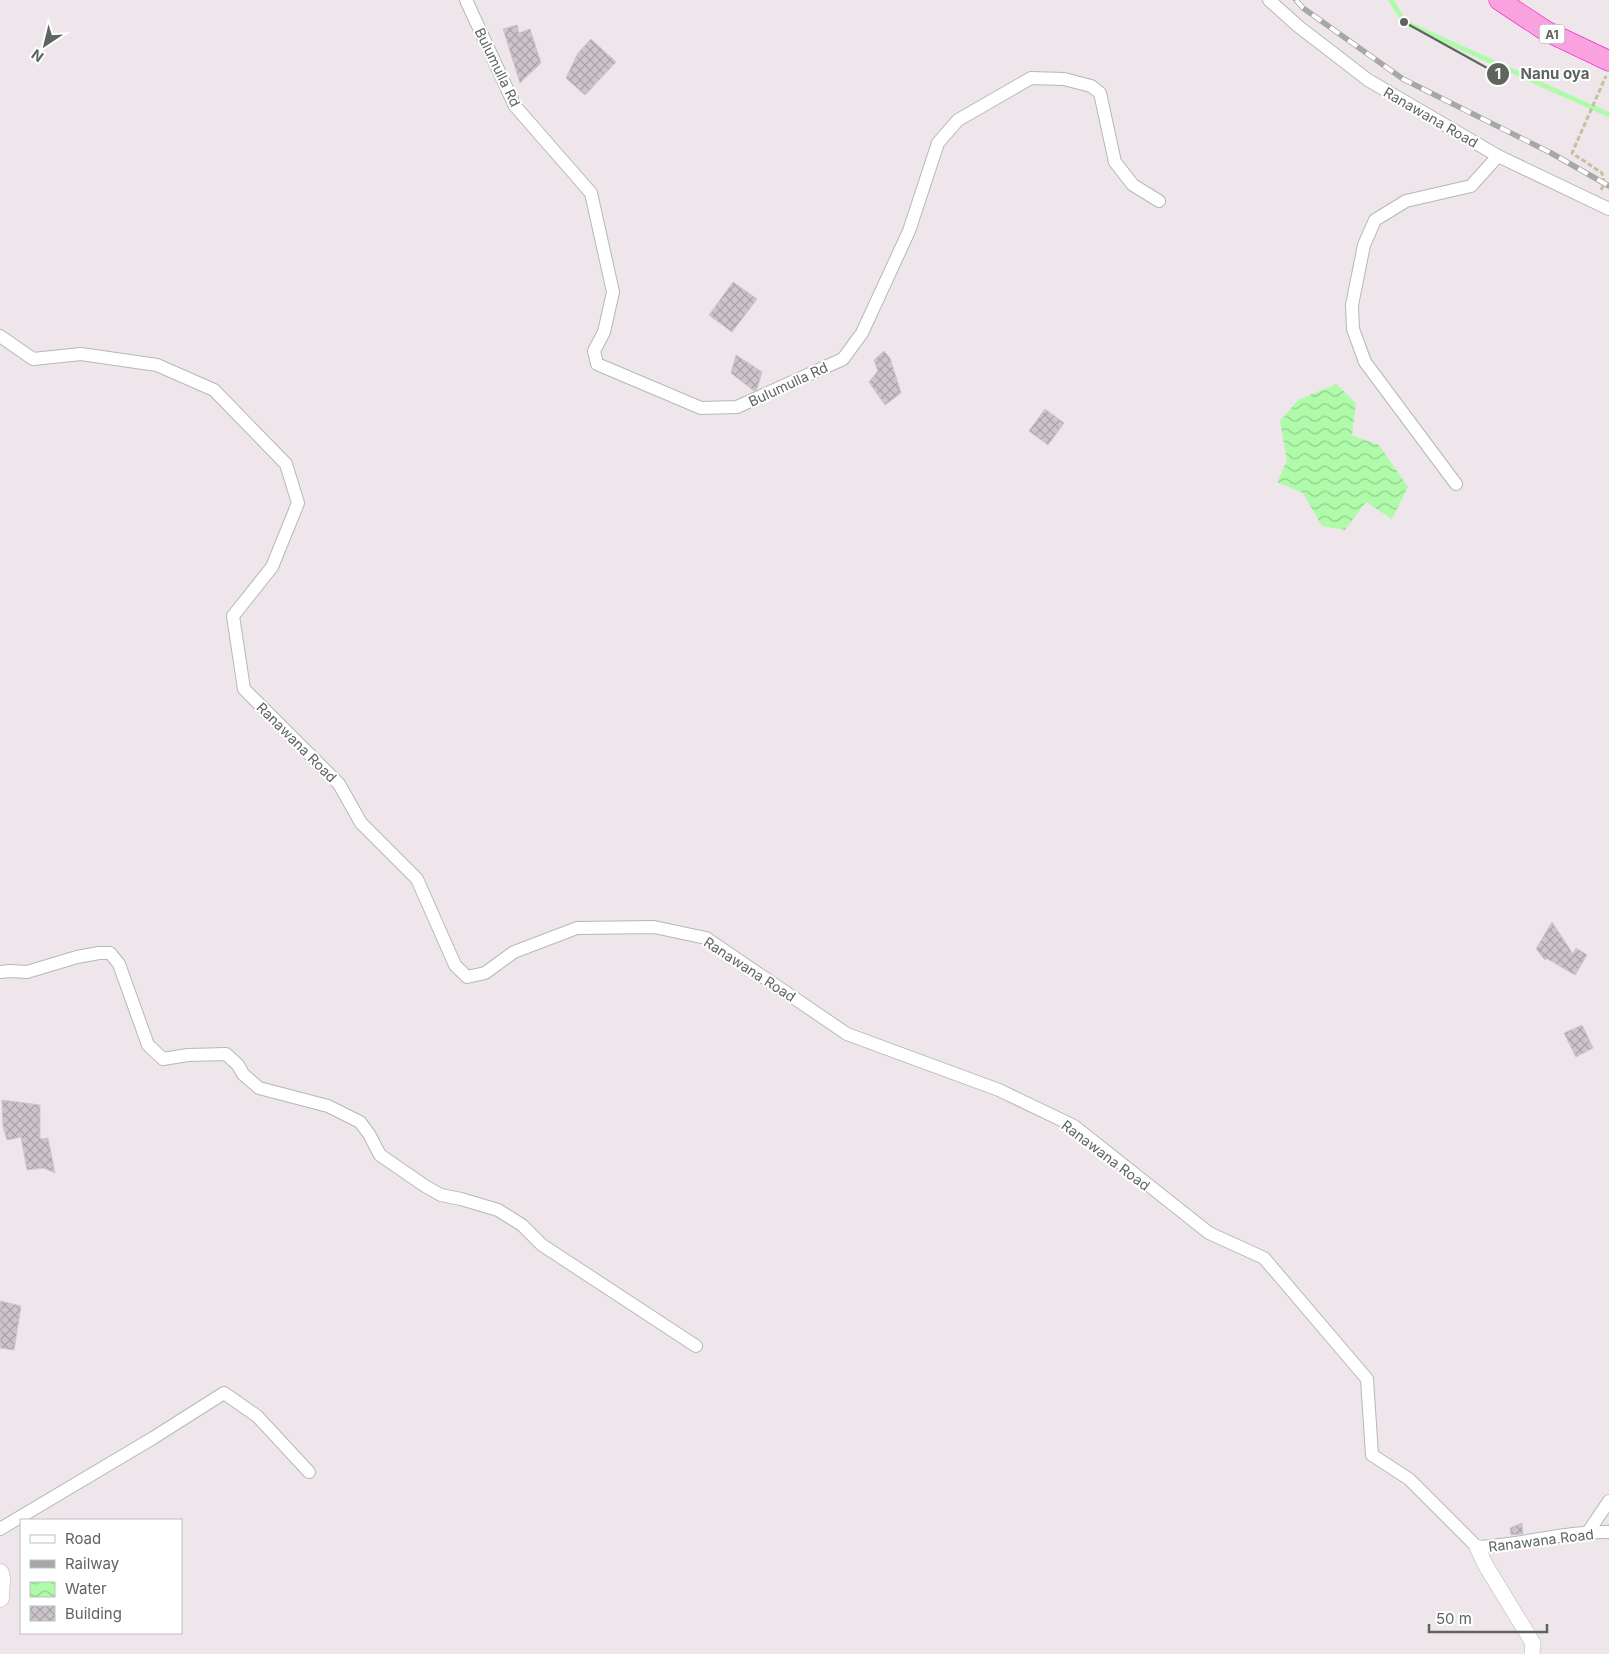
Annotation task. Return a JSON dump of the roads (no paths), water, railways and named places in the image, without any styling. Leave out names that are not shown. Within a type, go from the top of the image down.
[{"type":"highway","name":"A1","points":[[1498,0],[1546,31],[1609,61]]},
{"type":"main road","points":[[0,1573],[0,1598]]},
{"type":"street","name":"Bulumulla Rd","points":[[466,0],[515,106],[591,192],[613,292],[604,332],[594,351],[597,364],[701,408],[736,408],[843,359],[862,333],[909,231],[938,143],[958,120],[1031,78],[1064,79],[1091,86],[1100,93],[1115,162],[1133,185],[1159,201]]},
{"type":"street","name":"Ranawana Road","points":[[1269,0],[1298,26],[1368,80],[1498,156],[1609,209]]},
{"type":"street","points":[[1456,484],[1365,362],[1353,329],[1352,306],[1364,245],[1375,220],[1406,200],[1471,186],[1498,156]]},
{"type":"street","name":"Ranawana Road","points":[[0,336],[33,359],[81,354],[157,365],[214,390],[286,464],[298,502],[272,567],[232,616],[244,689],[339,784],[362,823],[417,879],[455,965],[467,977],[485,973],[514,952],[577,928],[654,927],[706,938],[847,1034],[999,1090],[1074,1126],[1209,1233],[1264,1258],[1367,1379],[1372,1455],[1408,1479],[1478,1548],[1588,1532],[1609,1532]]},
{"type":"street","points":[[0,972],[27,972],[77,957],[110,953],[119,964],[148,1045],[163,1059],[188,1055],[226,1054],[238,1065],[243,1074],[259,1088],[328,1106],[360,1122],[380,1155],[425,1186],[441,1195],[498,1210],[522,1225],[542,1245],[696,1346]]},
{"type":"street","points":[[0,1528],[153,1438],[224,1393],[257,1416],[309,1472]]},
{"type":"street","points":[[1588,1532],[1609,1501]]},
{"type":"street","points":[[1478,1548],[1486,1566],[1533,1643],[1532,1654]]},
{"type":"water","points":[[1336,384],[1356,403],[1352,435],[1379,445],[1408,487],[1392,519],[1366,502],[1345,530],[1322,526],[1303,493],[1277,482],[1287,461],[1280,421],[1298,400]]},
{"type":"waterway","points":[[1391,0],[1404,22],[1609,115]]},
{"type":"railway","points":[[1296,0],[1303,8],[1403,79],[1551,153],[1609,186]]},
{"type":"place","name":"Nanu oya","points":[[1404,22]]}]
